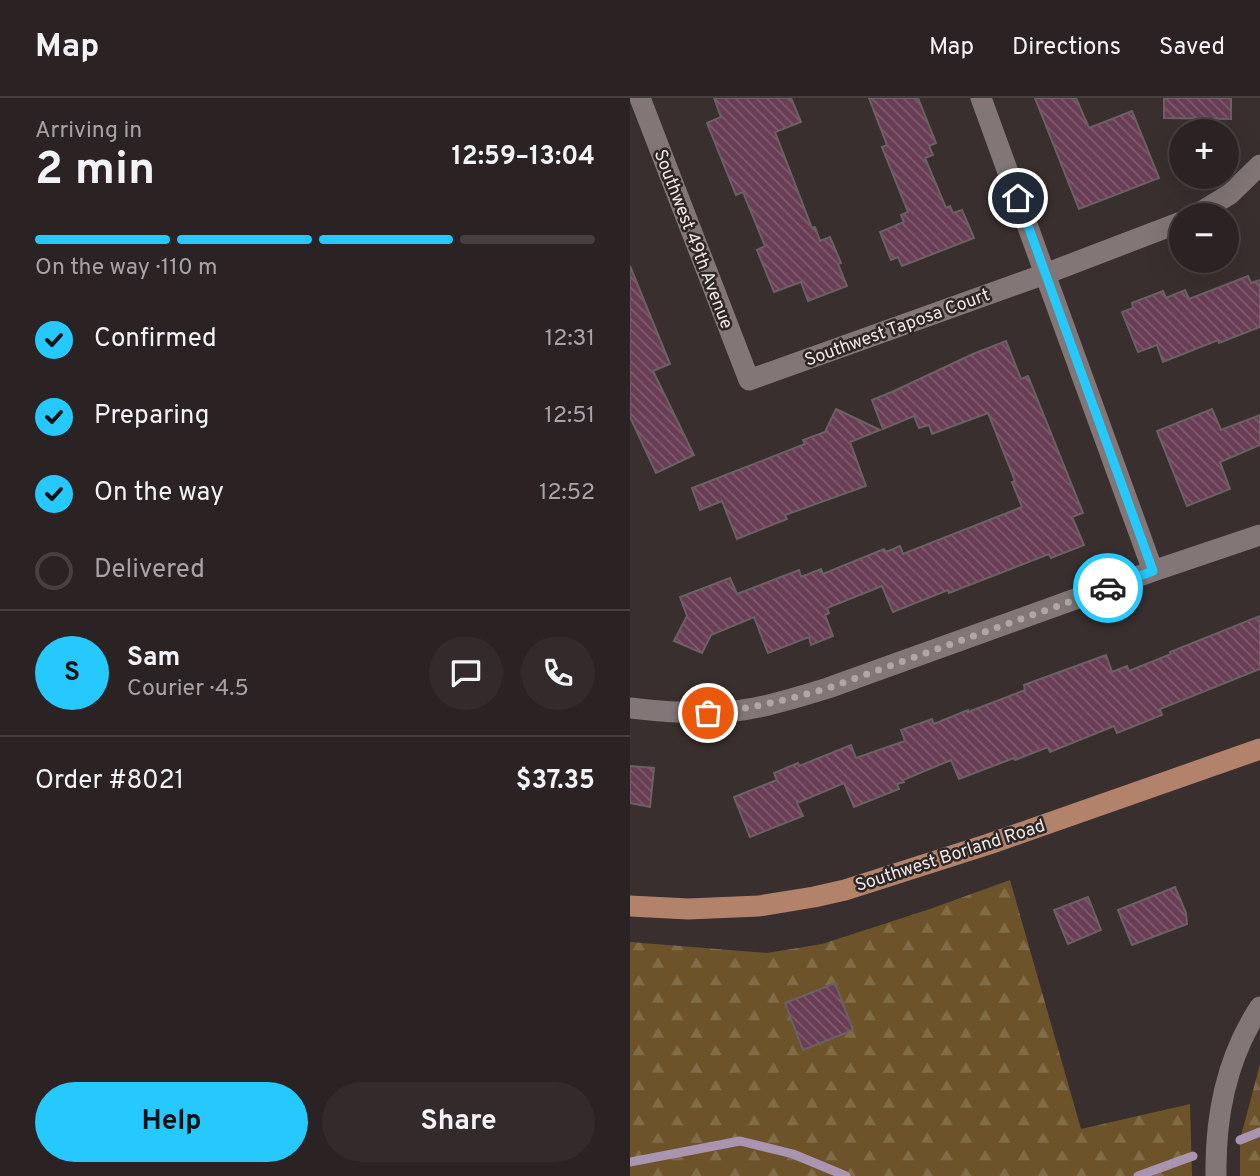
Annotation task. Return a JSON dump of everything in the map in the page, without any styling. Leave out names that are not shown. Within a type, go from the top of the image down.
[{"type":"main road","name":"Southwest Borland Road","points":[[630,906],[688,909],[748,907],[845,890],[989,844],[1260,750]]},
{"type":"street","name":"Southwest 49th Avenue","points":[[640,98],[749,380]]},
{"type":"street","points":[[981,98],[1153,571]]},
{"type":"street","points":[[1215,203],[1230,194],[1260,165]]},
{"type":"street","name":"Southwest Taposa Court","points":[[749,380],[1169,227]]},
{"type":"street","points":[[630,708],[708,713],[781,702],[841,684],[1260,535]]},
{"type":"street","points":[[1216,1176],[1219,1121],[1225,1084],[1260,1007]]},
{"type":"green space","points":[[1010,880],[1081,1129],[1190,1104],[1192,1176],[630,1176],[630,942],[767,953],[822,944]]},
{"type":"green space","points":[[1260,1064],[1260,1176],[1240,1176],[1240,1140]]},
{"type":"building","points":[[714,98],[791,98],[801,122],[775,132],[812,228],[815,227],[820,241],[830,237],[847,286],[808,301],[801,282],[774,292],[757,250],[765,246],[743,192],[736,195],[707,123],[721,117]]},
{"type":"building","points":[[869,98],[918,98],[936,143],[929,146],[933,155],[925,158],[946,208],[950,206],[953,213],[962,210],[974,238],[902,266],[898,257],[891,260],[880,232],[904,222],[901,215],[908,212],[882,147],[887,145]]},
{"type":"building","points":[[1035,98],[1076,98],[1089,128],[1132,111],[1159,178],[1079,209]]},
{"type":"building","points":[[1164,98],[1231,98],[1231,119],[1164,118]]},
{"type":"building","points":[[630,266],[670,364],[653,371],[694,455],[656,473],[630,417]]},
{"type":"building","points":[[1248,276],[1251,283],[1260,280],[1260,327],[1163,362],[1157,345],[1138,352],[1122,312],[1133,308],[1132,303],[1163,291],[1166,298],[1185,290],[1189,299]]},
{"type":"building","points":[[1006,341],[1021,379],[1028,376],[1083,513],[1072,517],[1084,545],[1051,558],[1049,554],[893,612],[882,586],[827,608],[829,613],[825,615],[833,636],[811,645],[809,637],[768,653],[754,617],[711,635],[702,653],[674,641],[687,616],[680,597],[730,578],[737,594],[799,570],[801,577],[821,569],[823,574],[884,549],[886,552],[900,546],[903,554],[1022,507],[1012,482],[1015,481],[988,413],[932,434],[929,425],[919,428],[914,416],[883,429],[872,400]]},
{"type":"building","points":[[836,409],[880,430],[850,442],[866,486],[785,515],[787,519],[737,539],[722,501],[700,510],[692,488],[805,444],[803,440],[825,432]]},
{"type":"building","points":[[1212,409],[1221,430],[1260,415],[1260,445],[1220,462],[1230,489],[1187,506],[1157,431]]},
{"type":"building","points":[[1260,616],[1260,669],[1160,709],[1162,715],[1117,733],[1114,726],[1050,752],[1048,747],[959,779],[951,760],[903,780],[904,782],[897,784],[899,789],[854,807],[844,783],[797,803],[803,816],[750,837],[734,797],[777,780],[774,773],[798,763],[799,766],[851,745],[856,758],[905,741],[901,730],[932,719],[934,724],[968,712],[1025,690],[1024,685],[1106,655],[1112,672],[1127,666],[1129,671]]},
{"type":"building","points":[[630,766],[654,768],[650,807],[630,803]]},
{"type":"building","points":[[1175,887],[1186,913],[1187,924],[1132,945],[1118,910]]},
{"type":"building","points":[[1088,897],[1101,930],[1068,944],[1054,910]]},
{"type":"building","points":[[835,983],[853,1030],[803,1050],[785,1003]]},
{"type":"waterway","points":[[1240,1140],[1260,1132]]},
{"type":"waterway","points":[[630,1162],[740,1141],[793,1154],[846,1176]]},
{"type":"waterway","points":[[1138,1176],[1193,1156]]},
{"type":"way so far","points":[[708,713],[781,702],[828,688],[1108,588]]},
{"type":"route","points":[[1018,198],[1153,571],[1108,588]]}]
